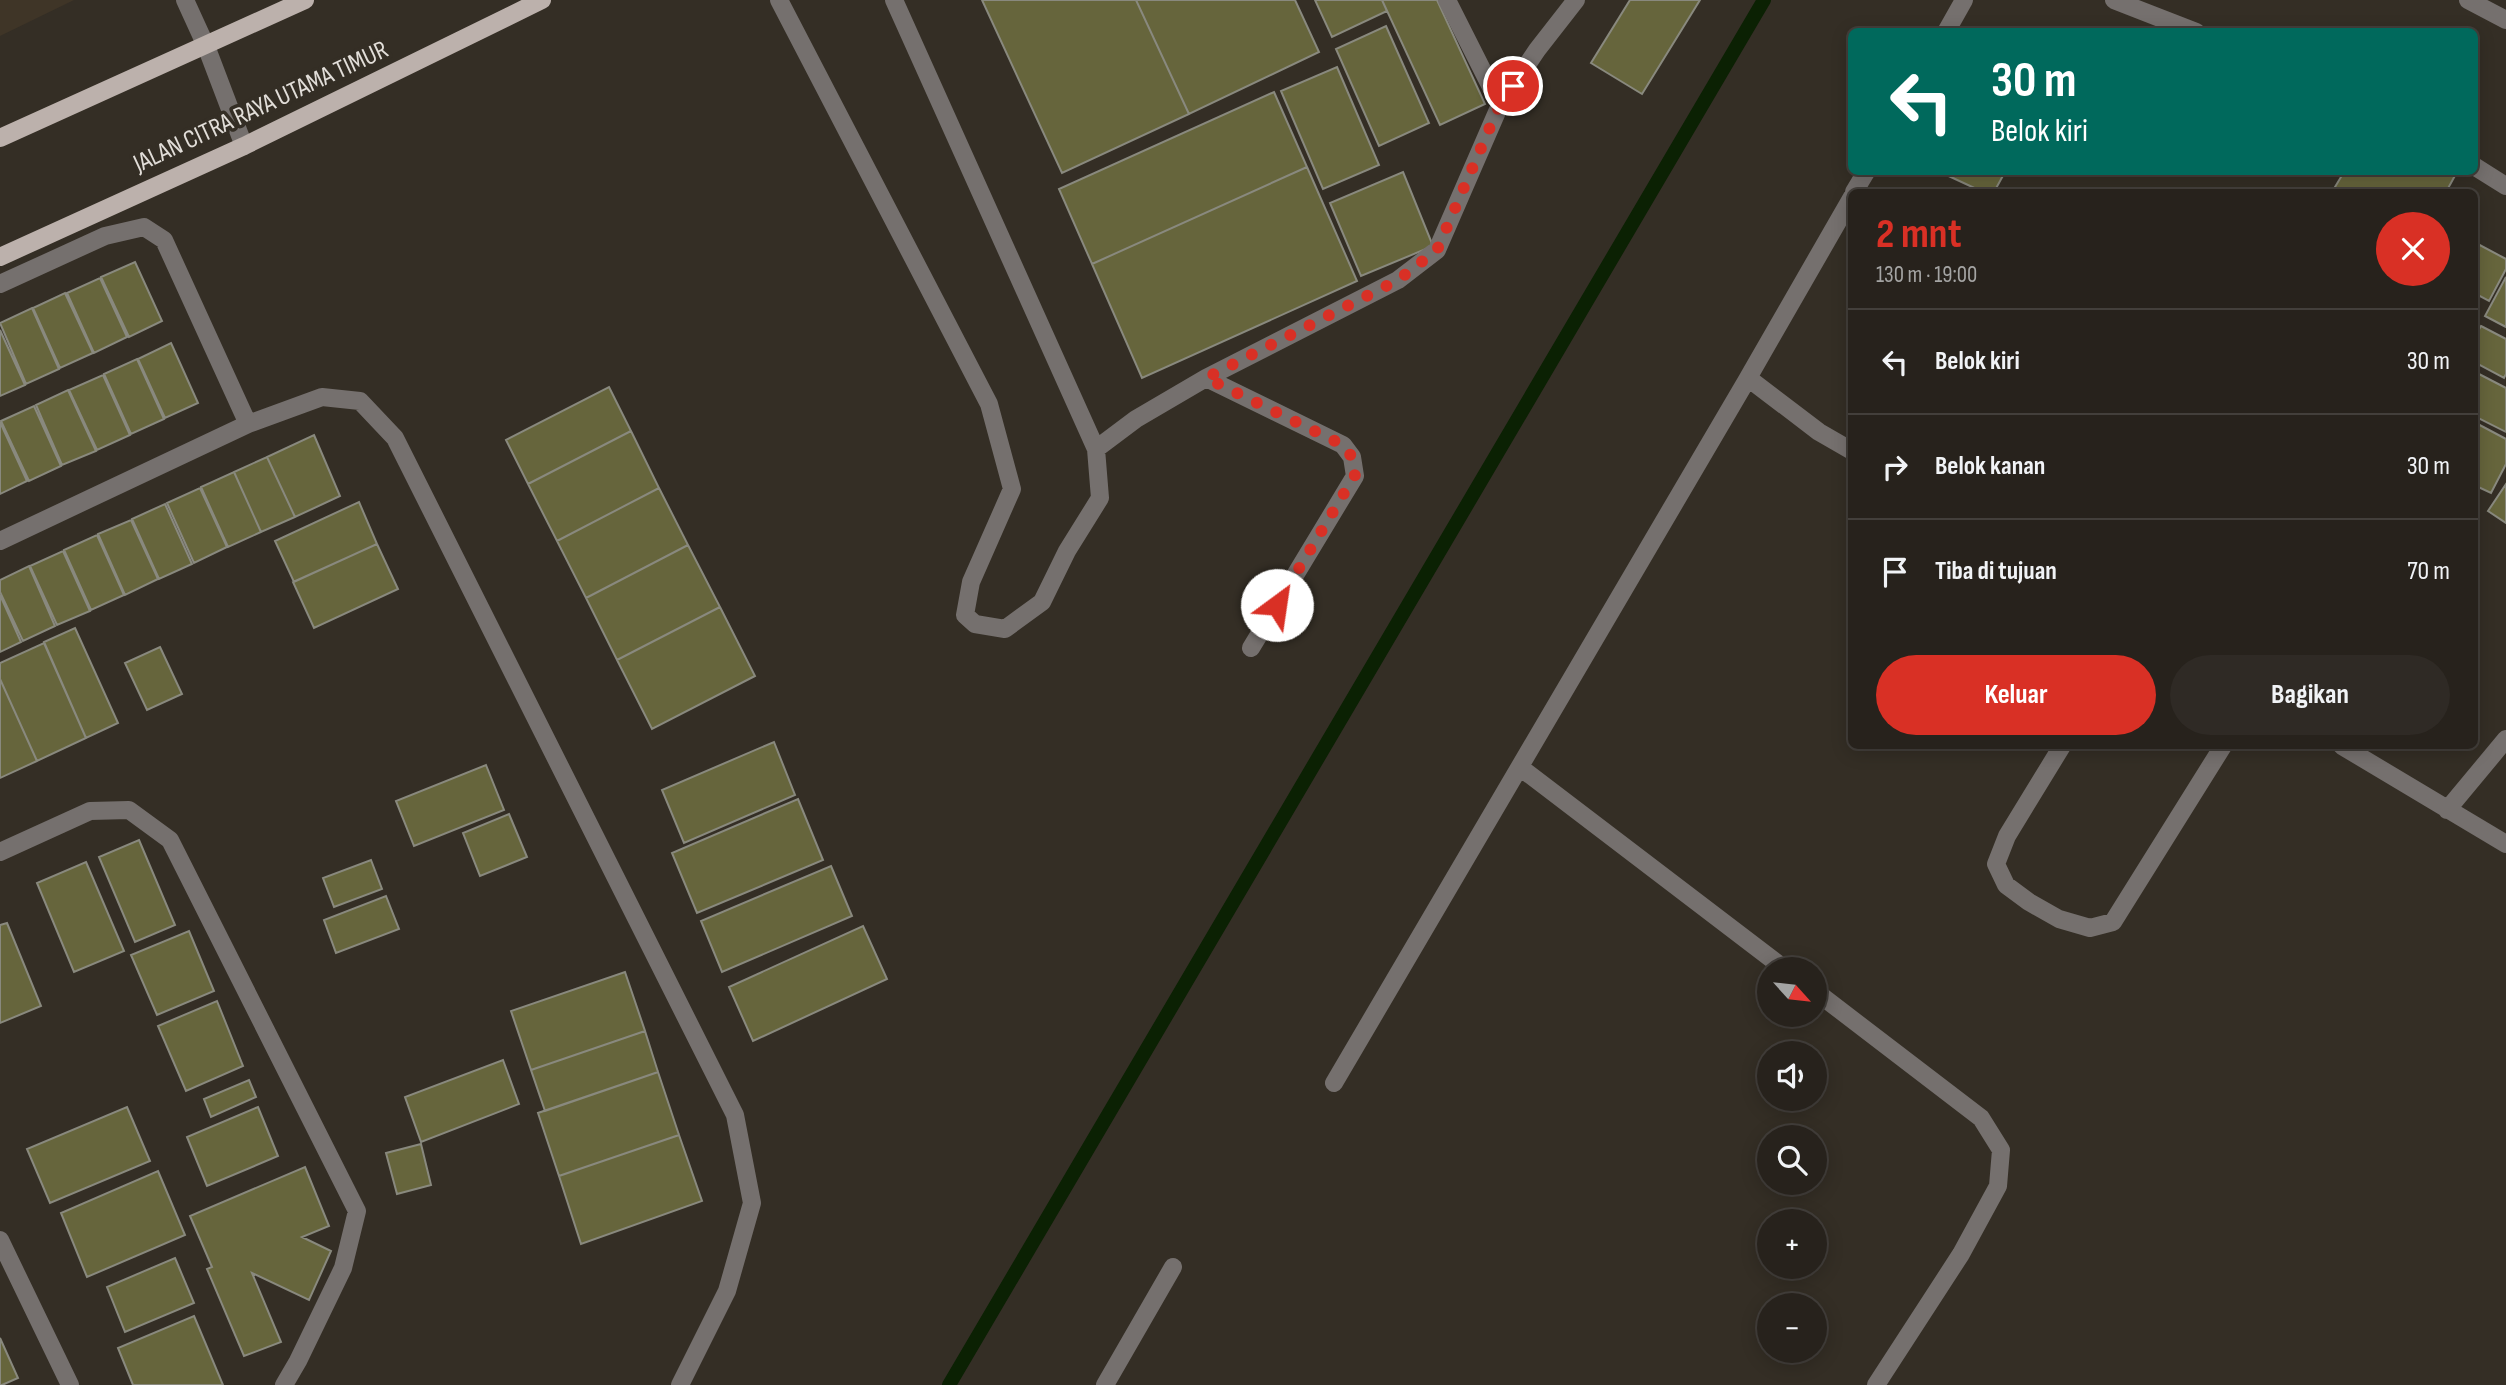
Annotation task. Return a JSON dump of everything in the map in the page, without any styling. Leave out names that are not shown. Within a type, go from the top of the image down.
[{"type":"main road","points":[[0,138],[304,0]]},
{"type":"main road","name":"JALAN CITRA RAYA UTAMA TIMUR","points":[[0,257],[244,146],[542,0]]},
{"type":"street","points":[[186,0],[244,146]]},
{"type":"street","points":[[779,0],[989,404],[1012,489],[971,582],[965,614],[975,624],[1005,629],[1042,602],[1067,551],[1100,498],[1096,449],[894,0]]},
{"type":"street","points":[[1447,0],[1500,104]]},
{"type":"street","points":[[1096,449],[1136,419],[1206,378],[1398,280],[1437,250],[1500,104],[1576,0]]},
{"type":"street","points":[[1948,28],[1964,0]]},
{"type":"street","points":[[2113,0],[2186,28]]},
{"type":"street","points":[[2468,0],[2506,20]]},
{"type":"street","points":[[2478,168],[2506,186]]},
{"type":"street","points":[[1334,1083],[1521,768],[1848,204]]},
{"type":"street","points":[[0,284],[105,236],[144,227],[164,240],[248,424]]},
{"type":"street","points":[[1206,378],[1343,445],[1352,457],[1355,475],[1251,648]]},
{"type":"street","points":[[1748,378],[1819,432],[1848,449]]},
{"type":"street","points":[[0,541],[248,424],[322,397],[360,401],[395,438],[735,1115],[752,1203],[727,1291],[681,1385]]},
{"type":"street","points":[[2447,810],[2506,739]]},
{"type":"street","points":[[2060,749],[2007,836],[1996,864],[2006,885],[2029,902],[2059,919],[2090,928],[2113,922],[2221,749]]},
{"type":"street","points":[[2347,749],[2506,844]]},
{"type":"street","points":[[1521,768],[1769,957]]},
{"type":"street","points":[[0,852],[90,811],[129,810],[170,840],[357,1211],[343,1268],[298,1362],[284,1385]]},
{"type":"street","points":[[1827,1000],[1981,1118],[2001,1150],[1998,1186],[1961,1254],[1876,1385]]},
{"type":"street","points":[[0,1240],[70,1385]]},
{"type":"street","points":[[1105,1385],[1173,1267]]},
{"type":"shaded area","points":[[0,0],[74,0],[0,36]]},
{"type":"building","points":[[982,0],[1136,0],[1189,114],[1062,173]]},
{"type":"building","points":[[1136,0],[1295,0],[1319,52],[1189,114]]},
{"type":"building","points":[[1315,0],[1382,0],[1387,11],[1332,37]]},
{"type":"building","points":[[1382,0],[1437,0],[1485,104],[1440,125]]},
{"type":"building","points":[[1630,0],[1700,0],[1642,94],[1591,63]]},
{"type":"building","points":[[1386,26],[1429,123],[1379,146],[1336,49]]},
{"type":"building","points":[[1337,67],[1379,165],[1323,189],[1281,91]]},
{"type":"building","points":[[1274,92],[1307,167],[1092,264],[1059,189]]},
{"type":"building","points":[[1307,167],[1357,281],[1142,378],[1092,264]]},
{"type":"building","points":[[1403,172],[1433,246],[1361,276],[1330,203]]},
{"type":"building","points":[[1946,175],[2003,175],[1996,189],[1977,189]]},
{"type":"building","points":[[2342,175],[2455,175],[2448,189],[2334,189]]},
{"type":"building","points":[[2478,244],[2506,259],[2506,269],[2489,301],[2478,295]]},
{"type":"building","points":[[135,262],[162,321],[129,337],[101,277]]},
{"type":"building","points":[[2506,277],[2506,327],[2485,316]]},
{"type":"building","points":[[100,278],[127,337],[94,353],[67,293]]},
{"type":"building","points":[[65,293],[93,353],[60,368],[33,308]]},
{"type":"building","points":[[32,308],[59,369],[26,384],[0,323]]},
{"type":"building","points":[[2481,326],[2506,339],[2504,378],[2478,364],[2478,331]]},
{"type":"building","points":[[0,330],[25,385],[0,396]]},
{"type":"building","points":[[171,343],[198,403],[165,418],[138,359]]},
{"type":"building","points":[[137,359],[164,419],[131,434],[104,374]]},
{"type":"building","points":[[103,375],[130,435],[97,450],[69,390]]},
{"type":"building","points":[[2478,376],[2506,388],[2506,432],[2478,418]]},
{"type":"building","points":[[609,387],[631,431],[528,484],[506,440]]},
{"type":"building","points":[[68,390],[96,451],[62,465],[36,405]]},
{"type":"building","points":[[34,406],[61,466],[29,481],[1,421]]},
{"type":"building","points":[[0,422],[27,481],[0,494]]},
{"type":"building","points":[[2478,424],[2506,439],[2506,464],[2491,493],[2478,487]]},
{"type":"building","points":[[631,431],[659,488],[557,541],[528,484]]},
{"type":"building","points":[[314,435],[340,496],[295,517],[267,457]]},
{"type":"building","points":[[267,457],[295,517],[261,532],[234,472]]},
{"type":"building","points":[[234,472],[261,532],[228,547],[201,487]]},
{"type":"building","points":[[2506,484],[2506,523],[2488,511]]},
{"type":"building","points":[[200,488],[227,547],[194,563],[167,503]]},
{"type":"building","points":[[659,488],[688,545],[586,598],[557,541]]},
{"type":"building","points":[[359,502],[377,544],[294,582],[275,541]]},
{"type":"building","points":[[165,504],[192,564],[159,579],[132,519]]},
{"type":"building","points":[[131,520],[158,579],[125,595],[98,534]]},
{"type":"building","points":[[97,535],[124,595],[91,610],[64,550]]},
{"type":"building","points":[[377,544],[398,589],[314,628],[293,582]]},
{"type":"building","points":[[688,545],[720,607],[617,660],[586,598]]},
{"type":"building","points":[[63,551],[90,611],[57,625],[30,566]]},
{"type":"building","points":[[29,566],[55,626],[23,641],[0,592],[0,580]]},
{"type":"building","points":[[0,595],[21,642],[0,652]]},
{"type":"building","points":[[720,607],[755,676],[652,729],[617,660]]},
{"type":"building","points":[[75,628],[118,723],[86,738],[44,642]]},
{"type":"building","points":[[44,643],[86,738],[37,761],[0,679],[0,663]]},
{"type":"building","points":[[160,647],[182,694],[147,710],[125,663]]},
{"type":"building","points":[[0,679],[37,761],[0,778]]},
{"type":"building","points":[[774,742],[795,795],[684,843],[662,790]]},
{"type":"building","points":[[486,765],[504,810],[414,846],[396,801]]},
{"type":"building","points":[[798,799],[823,860],[697,913],[672,853]]},
{"type":"building","points":[[509,814],[527,857],[480,876],[463,833]]},
{"type":"building","points":[[139,840],[175,925],[135,942],[99,857]]},
{"type":"building","points":[[371,860],[382,889],[334,907],[323,878]]},
{"type":"building","points":[[86,862],[124,951],[74,972],[37,883]]},
{"type":"building","points":[[831,866],[852,916],[722,972],[701,921]]},
{"type":"building","points":[[386,896],[399,929],[336,953],[324,920]]},
{"type":"building","points":[[7,923],[41,1006],[0,1023],[0,925]]},
{"type":"building","points":[[863,926],[887,979],[753,1041],[729,987]]},
{"type":"building","points":[[189,931],[214,991],[157,1015],[131,955]]},
{"type":"building","points":[[625,972],[645,1031],[531,1070],[511,1011]]},
{"type":"building","points":[[217,1001],[243,1066],[186,1091],[158,1026]]},
{"type":"building","points":[[645,1031],[658,1072],[545,1111],[531,1070]]},
{"type":"building","points":[[503,1060],[519,1104],[421,1142],[405,1097]]},
{"type":"building","points":[[658,1072],[679,1135],[559,1176],[538,1113]]},
{"type":"building","points":[[249,1080],[256,1097],[211,1117],[204,1099]]},
{"type":"building","points":[[127,1107],[150,1161],[50,1203],[27,1149]]},
{"type":"building","points":[[258,1107],[278,1156],[207,1186],[187,1137]]},
{"type":"building","points":[[679,1135],[702,1201],[581,1244],[559,1176]]},
{"type":"building","points":[[421,1144],[431,1185],[397,1194],[386,1153]]},
{"type":"building","points":[[305,1167],[329,1226],[302,1237],[331,1251],[309,1300],[252,1273],[281,1342],[244,1356],[207,1269],[212,1267],[190,1216]]},
{"type":"building","points":[[158,1171],[185,1235],[87,1277],[61,1213]]},
{"type":"building","points":[[175,1258],[194,1303],[125,1332],[107,1287]]},
{"type":"building","points":[[194,1316],[223,1385],[133,1385],[118,1348]]},
{"type":"building","points":[[0,1338],[18,1378],[2,1385],[0,1385]]},
{"type":"waterway","points":[[949,1385],[1764,0]]},
{"type":"route","points":[[1277,605],[1355,475],[1352,457],[1343,445],[1206,378],[1398,280],[1437,250],[1500,104],[1513,86]]}]
